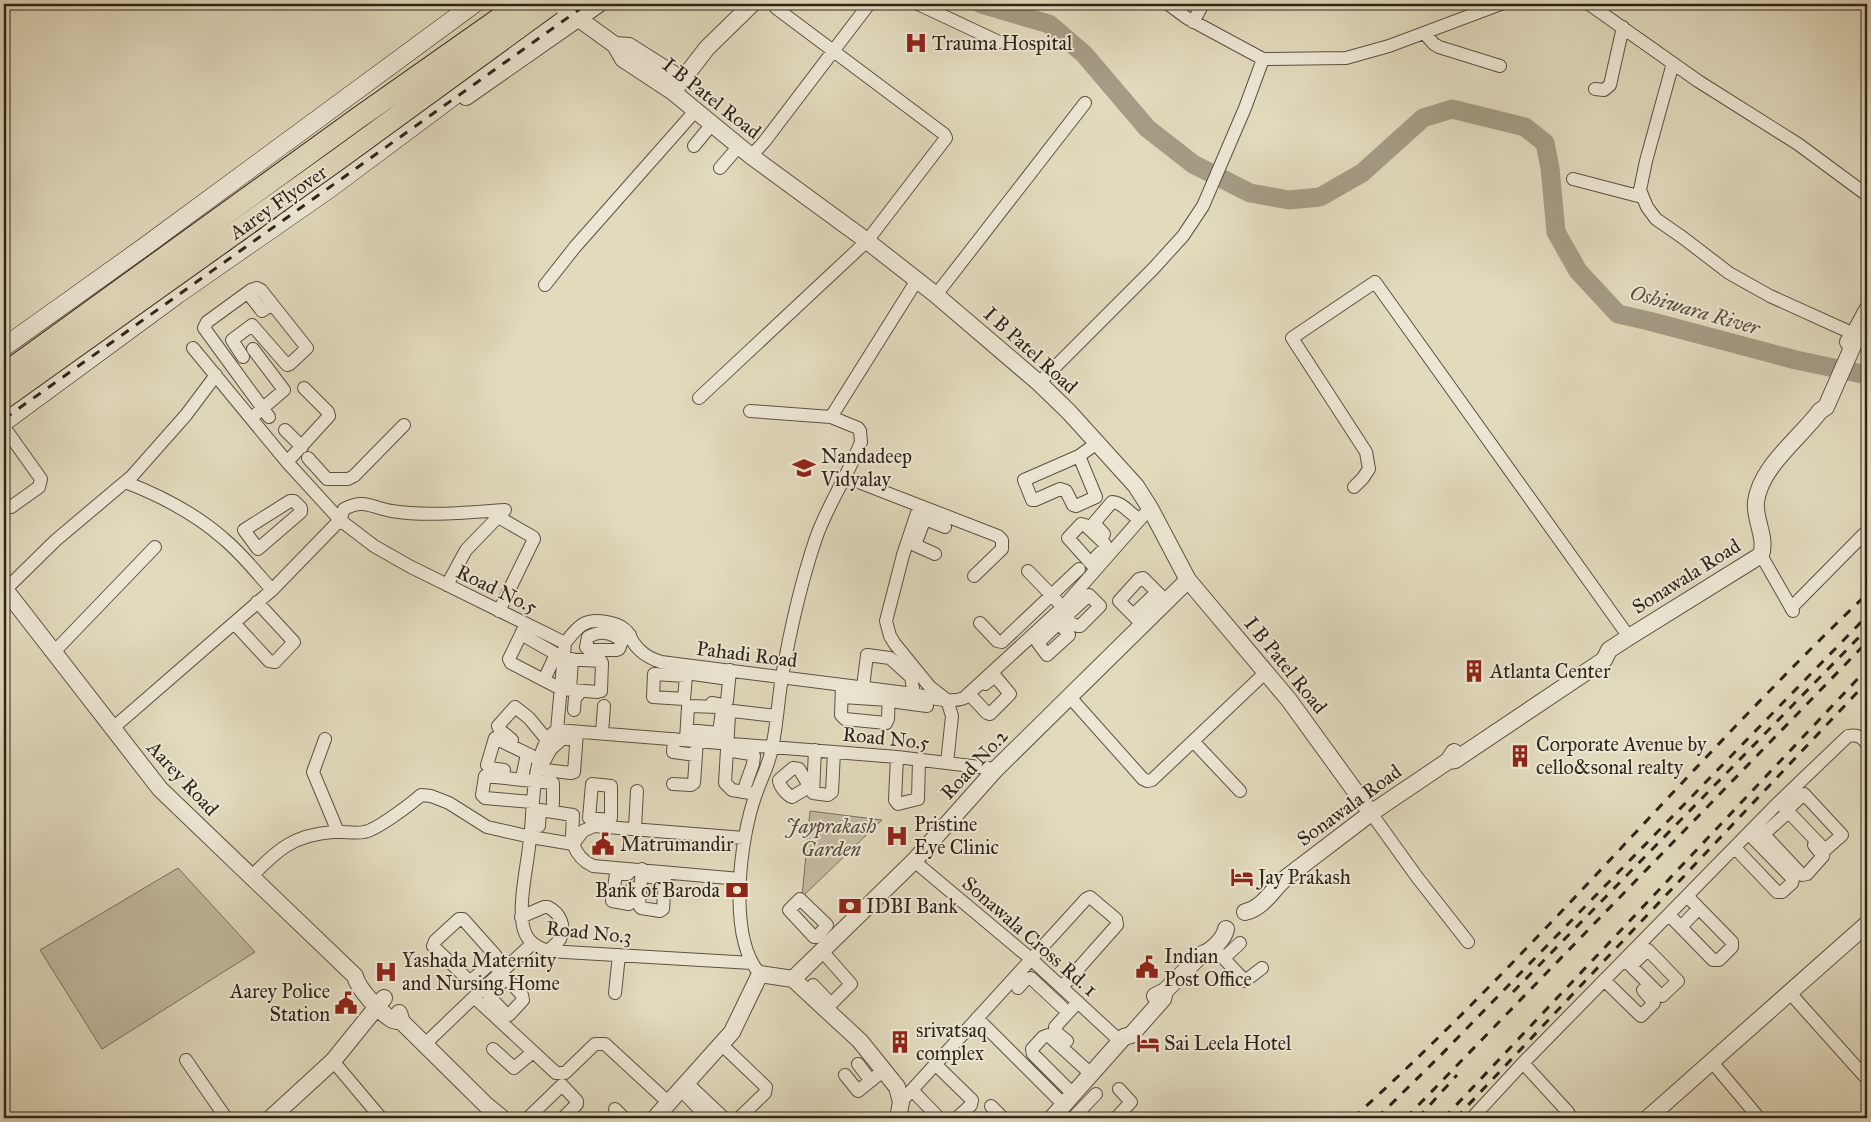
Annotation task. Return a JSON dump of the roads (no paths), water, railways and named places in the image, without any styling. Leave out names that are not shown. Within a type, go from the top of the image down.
[{"type":"highway","name":"Aarey Flyover","points":[[4,374],[366,112],[520,4]]},
{"type":"highway","name":"Aarey Flyover","points":[[4,398],[347,153],[568,9]]},
{"type":"main road","points":[[4,347],[144,247],[474,4]]},
{"type":"main road","points":[[4,422],[178,294],[332,187],[568,9]]},
{"type":"main road","points":[[144,247],[178,294]]},
{"type":"street","points":[[568,9],[599,4]]},
{"type":"street","points":[[674,83],[699,42],[739,4]]},
{"type":"street","points":[[674,83],[752,4]]},
{"type":"street","points":[[698,398],[867,241],[946,138],[944,134],[776,8],[775,4]]},
{"type":"street","points":[[720,168],[745,151],[833,52],[869,4]]},
{"type":"street","points":[[918,4],[999,42]]},
{"type":"street","points":[[1168,4],[1193,22],[1263,59],[1346,58],[1426,34],[1480,8],[1500,4]]},
{"type":"street","points":[[1193,22],[1203,4]]},
{"type":"street","points":[[1588,4],[1698,81],[1798,144],[1867,195]]},
{"type":"street","name":"I B Patel Road","points":[[568,9],[615,45],[624,59],[674,83],[696,110],[712,124],[936,295],[1039,383],[1069,412],[1136,486],[1141,514],[1188,580],[1266,672],[1371,813]]},
{"type":"street","points":[[1595,89],[1604,90],[1610,85],[1623,27]]},
{"type":"street","points":[[1426,34],[1439,47],[1500,66]]},
{"type":"street","points":[[1039,383],[1170,252],[1203,206],[1245,108],[1263,59]]},
{"type":"street","points":[[1673,63],[1640,190],[1647,208],[1656,219],[1729,273],[1853,338]]},
{"type":"street","points":[[936,295],[1085,103]]},
{"type":"street","points":[[544,286],[575,247],[696,110]]},
{"type":"street","points":[[694,146],[712,124]]},
{"type":"street","points":[[1573,179],[1642,197]]},
{"type":"street","points":[[831,418],[916,280]]},
{"type":"street","points":[[1354,487],[1363,478],[1368,469],[1366,452],[1292,338],[1375,282],[1629,637]]},
{"type":"street","points":[[251,419],[266,413],[284,390],[248,353],[232,342],[233,338],[252,325],[288,365],[307,348],[261,290],[257,288],[204,326],[205,331],[266,413]]},
{"type":"street","points":[[1867,310],[1822,407],[1768,470],[1756,500],[1763,546],[1761,555],[1792,610],[1867,531]]},
{"type":"street","points":[[5,589],[56,540],[125,482],[186,415],[217,376],[265,339]]},
{"type":"street","name":"Road No.5","points":[[193,348],[287,462],[340,520],[374,546],[499,611],[523,629],[565,643]]},
{"type":"street","points":[[287,462],[305,452],[329,416],[328,412],[304,388]]},
{"type":"street","points":[[750,411],[831,418],[858,428],[862,436],[859,448],[815,540],[794,614],[768,736],[754,741]]},
{"type":"street","points":[[301,508],[294,501],[290,500],[245,530],[244,533],[258,549],[261,548],[301,512],[301,508],[327,479],[348,479],[354,476],[404,425]]},
{"type":"street","points":[[4,427],[41,479],[39,487],[11,507]]},
{"type":"street","points":[[286,430],[327,479]]},
{"type":"street","points":[[1079,456],[1096,497],[1076,506],[1073,505],[1066,491],[1060,489],[1032,500],[1024,480],[1079,456],[1097,443]]},
{"type":"street","points":[[125,482],[184,510],[224,538],[272,590]]},
{"type":"street","points":[[861,483],[924,512],[998,536],[1002,540],[1002,549],[974,576]]},
{"type":"street","points":[[980,623],[999,643],[1002,642],[1052,595],[1110,548],[1141,514],[1114,501],[1094,522],[1110,548]]},
{"type":"street","points":[[113,728],[260,605],[272,590],[340,520],[344,509],[355,503],[402,512],[439,513],[505,510]]},
{"type":"street","points":[[924,512],[945,527]]},
{"type":"street","points":[[924,512],[915,545],[935,554]]},
{"type":"street","points":[[924,512],[903,555],[886,621],[890,636],[896,644],[930,687],[948,700],[959,700],[970,695],[1028,640],[1051,624],[1062,611],[1088,567]]},
{"type":"street","points":[[447,585],[466,550],[494,520],[500,518],[533,537],[534,540],[499,611]]},
{"type":"street","points":[[1088,567],[1069,541],[1069,536],[1083,524],[1110,548]]},
{"type":"street","points":[[53,653],[155,547]]},
{"type":"street","points":[[243,558],[256,547]]},
{"type":"street","name":"Sonawala Road","points":[[1052,1118],[1070,1106],[1093,1072],[1122,1039],[1125,1030],[1157,994],[1165,991],[1213,953],[1203,947],[1245,912],[1247,904],[1268,886],[1276,886],[1371,813],[1448,760],[1452,754],[1541,689],[1598,651],[1609,650],[1761,555]]},
{"type":"street","points":[[1028,571],[1052,595],[1062,611]]},
{"type":"street","points":[[1138,620],[1119,600],[1139,579],[1143,578],[1161,597]]},
{"type":"street","name":"Road No.2","points":[[793,979],[824,942],[914,861],[996,769],[1069,696],[1138,620],[1161,597],[1188,580]]},
{"type":"street","name":"Aarey Road","points":[[5,589],[160,788],[355,976],[357,984],[380,1002],[392,1020],[402,1022],[502,1118]]},
{"type":"street","points":[[236,626],[269,661],[275,662],[294,642],[260,605]]},
{"type":"street","name":"Pahadi Road","points":[[565,643],[578,627],[586,622],[597,620],[611,622],[625,629],[626,638],[633,642],[648,658],[661,668],[729,675],[782,677],[842,691],[863,684],[892,694],[913,694],[948,700]]},
{"type":"street","points":[[1017,628],[1028,640]]},
{"type":"street","points":[[523,629],[564,658],[602,662],[601,689],[597,692],[570,698],[544,680],[509,662],[523,629]]},
{"type":"street","points":[[531,838],[535,771],[551,733],[557,730],[570,698],[564,658],[565,643]]},
{"type":"street","points":[[863,684],[866,656],[869,654],[890,658],[910,676],[913,694],[927,706]]},
{"type":"street","points":[[544,680],[564,658]]},
{"type":"street","points":[[661,668],[654,675],[653,696],[684,700],[686,677],[679,670]]},
{"type":"street","points":[[693,670],[690,698],[693,701],[725,704],[729,675]]},
{"type":"street","points":[[1069,696],[1147,781],[1152,780],[1266,672]]},
{"type":"street","points":[[970,695],[986,714],[990,714],[1010,694],[995,676],[989,678]]},
{"type":"street","points":[[842,691],[892,694],[888,721],[884,724],[844,719],[842,715],[842,691]]},
{"type":"street","points":[[947,763],[952,716],[948,700]]},
{"type":"street","points":[[602,733],[604,706]]},
{"type":"street","points":[[750,793],[732,790],[726,785],[729,716],[734,711],[772,716]]},
{"type":"street","points":[[750,793],[768,767],[772,747],[772,716]]},
{"type":"street","name":"Road No.5","points":[[557,730],[577,735],[602,733],[691,737],[727,743],[754,741],[772,747],[815,755],[919,766],[947,763],[996,769]]},
{"type":"street","points":[[535,771],[571,774],[574,772],[577,735],[564,738],[557,743],[535,771],[539,831],[574,839]]},
{"type":"street","points":[[1472,1118],[1522,1063],[1628,963],[1669,915],[1735,848],[1758,835],[1848,736],[1854,735],[1864,740]]},
{"type":"street","points":[[672,784],[693,784],[696,755],[691,737],[674,753],[696,755]]},
{"type":"street","points":[[325,739],[313,772],[338,832]]},
{"type":"street","points":[[1193,741],[1240,791]]},
{"type":"street","points":[[655,1118],[732,1032],[756,968],[745,940],[741,913],[740,880],[754,756],[727,743]]},
{"type":"street","points":[[815,755],[813,793],[828,795],[832,792],[834,756]]},
{"type":"street","points":[[897,763],[895,800],[898,804],[918,799],[919,766]]},
{"type":"street","points":[[753,764],[786,773]]},
{"type":"street","points":[[535,771],[553,783],[552,804]]},
{"type":"street","points":[[535,771],[573,815],[576,852],[588,864],[607,870],[740,880]]},
{"type":"street","points":[[605,823],[618,789]]},
{"type":"street","points":[[635,824],[637,791]]},
{"type":"street","points":[[1782,808],[1825,850],[1842,836],[1804,794],[1798,792]]},
{"type":"street","points":[[252,876],[276,852],[305,836],[338,832],[365,832],[403,810],[421,795],[431,796],[449,803],[487,827],[531,838],[574,839],[583,831],[605,823],[635,824],[744,838]]},
{"type":"street","points":[[1758,835],[1802,875],[1806,874],[1822,858],[1822,854],[1782,808]]},
{"type":"street","points":[[1371,813],[1417,877],[1468,942]]},
{"type":"street","points":[[1735,848],[1779,893],[1792,883],[1793,879],[1758,835]]},
{"type":"street","points":[[1748,861],[1758,835]]},
{"type":"street","name":"Road No.3","points":[[531,838],[524,931],[543,947],[756,968]]},
{"type":"street","name":"Sonawala Cross Rd. 1","points":[[914,861],[1031,959],[1122,1039]]},
{"type":"street","points":[[605,906],[607,870]]},
{"type":"street","points":[[638,872],[638,905],[641,908],[660,911],[663,909],[665,881],[658,874]]},
{"type":"street","points":[[1669,915],[1713,960],[1719,960],[1732,947],[1732,942],[1687,896]]},
{"type":"street","points":[[904,1103],[977,1018],[1086,899],[1092,898],[1116,919],[1117,925],[1062,987]]},
{"type":"street","points":[[425,1044],[477,994],[543,947],[560,939],[563,926],[562,920],[552,909],[544,907],[525,915]]},
{"type":"street","points":[[1680,927],[1699,908]]},
{"type":"street","points":[[470,982],[495,958],[495,954],[463,919],[456,920],[435,941],[433,946],[470,982],[477,994],[497,1012],[533,1052],[556,1073],[565,1073],[595,1044],[605,1044],[669,1103]]},
{"type":"street","points":[[1648,1118],[1866,929]]},
{"type":"street","points":[[824,942],[851,983],[828,1007]]},
{"type":"street","points":[[1240,943],[1213,953],[1245,981],[1262,968]]},
{"type":"street","points":[[614,993],[619,955]]},
{"type":"street","points":[[491,962],[521,993],[523,998],[508,1015],[497,1012]]},
{"type":"street","points":[[756,968],[793,979],[828,1007],[884,1070],[897,1087],[904,1103],[939,1118]]},
{"type":"street","points":[[497,1012],[489,994],[503,975]]},
{"type":"street","points":[[1018,988],[1025,980],[1031,978],[1062,1007]]},
{"type":"street","points":[[813,985],[828,1007]]},
{"type":"street","points":[[1790,993],[1867,1079]]},
{"type":"street","points":[[1051,1018],[1062,1007],[1075,999]]},
{"type":"street","points":[[1075,999],[1056,1024],[1055,1030],[1093,1072]]},
{"type":"street","points":[[271,1118],[333,1061],[380,1002]]},
{"type":"street","points":[[977,1018],[1070,1106]]},
{"type":"street","points":[[1070,1106],[1032,1054],[1032,1049],[1043,1037],[1048,1035],[1093,1072]]},
{"type":"street","points":[[721,1044],[766,1087],[765,1093],[739,1118]]},
{"type":"street","points":[[493,1049],[514,1068],[533,1052]]},
{"type":"street","points":[[186,1060],[226,1118]]},
{"type":"street","points":[[333,1061],[381,1118]]},
{"type":"street","points":[[1712,1062],[1759,1118]]},
{"type":"street","points":[[1522,1063],[1568,1112],[1567,1118]]},
{"type":"street","points":[[858,1064],[871,1081]]},
{"type":"street","points":[[936,1064],[972,1100],[971,1105],[957,1118]]},
{"type":"street","points":[[845,1075],[858,1091],[884,1070]]},
{"type":"street","points":[[528,1118],[562,1086],[578,1101],[563,1118]]},
{"type":"street","points":[[684,1087],[708,1118]]},
{"type":"street","points":[[684,1087],[724,1118]]},
{"type":"street","points":[[1116,1118],[1130,1102],[1119,1089]]},
{"type":"street","points":[[1070,1106],[1096,1094]]},
{"type":"street","points":[[991,1106],[1003,1118]]},
{"type":"waterway","name":"Oshiwara River","points":[[981,4],[1049,24],[1084,54],[1147,128],[1193,164],[1250,193],[1289,200],[1320,197],[1362,173],[1423,118],[1452,109],[1525,127],[1545,143],[1550,168],[1556,232],[1578,271],[1618,314],[1796,360],[1867,375]]},
{"type":"railway","points":[[4,419],[587,4]]},
{"type":"railway","points":[[4,408],[285,210]]},
{"type":"railway","points":[[1353,1118],[1485,991],[1738,724],[1867,594]]},
{"type":"railway","points":[[1377,1118],[1439,1057],[1867,616]]},
{"type":"railway","points":[[1513,992],[1867,629]]},
{"type":"railway","points":[[1406,1118],[1867,642]]},
{"type":"railway","points":[[1444,1118],[1867,669]]},
{"type":"railway","points":[[1456,1118],[1867,682]]},
{"type":"railway","points":[[1418,1118],[1457,1075]]},
{"type":"place","name":"Trauma Hospital","points":[[916,43]]},
{"type":"place","name":"Nandadeep Vidyalay","points":[[804,468]]},
{"type":"place","name":"Atlanta Center","points":[[1474,671]]},
{"type":"place","name":"Corporate Avenue by cello&sonal realty","points":[[1520,756]]},
{"type":"place","name":"Pristine Eye Clinic","points":[[897,836]]},
{"type":"place","name":"Matrumandir","points":[[603,844]]},
{"type":"place","name":"Jay Prakash","points":[[1242,877]]},
{"type":"place","name":"Bank of Baroda","points":[[737,890]]},
{"type":"place","name":"IDBI Bank","points":[[850,906]]},
{"type":"place","name":"Indian Post Office","points":[[1147,967]]},
{"type":"place","name":"Yashada Maternity and Nursing Home","points":[[386,972]]},
{"type":"place","name":"Aarey Police Station","points":[[346,1003]]},
{"type":"place","name":"srivatsaq complex","points":[[900,1042]]},
{"type":"place","name":"Sai Leela Hotel","points":[[1148,1043]]},
{"type":"park label","name":"Jayprakash Garden","points":[[831,838]]}]
